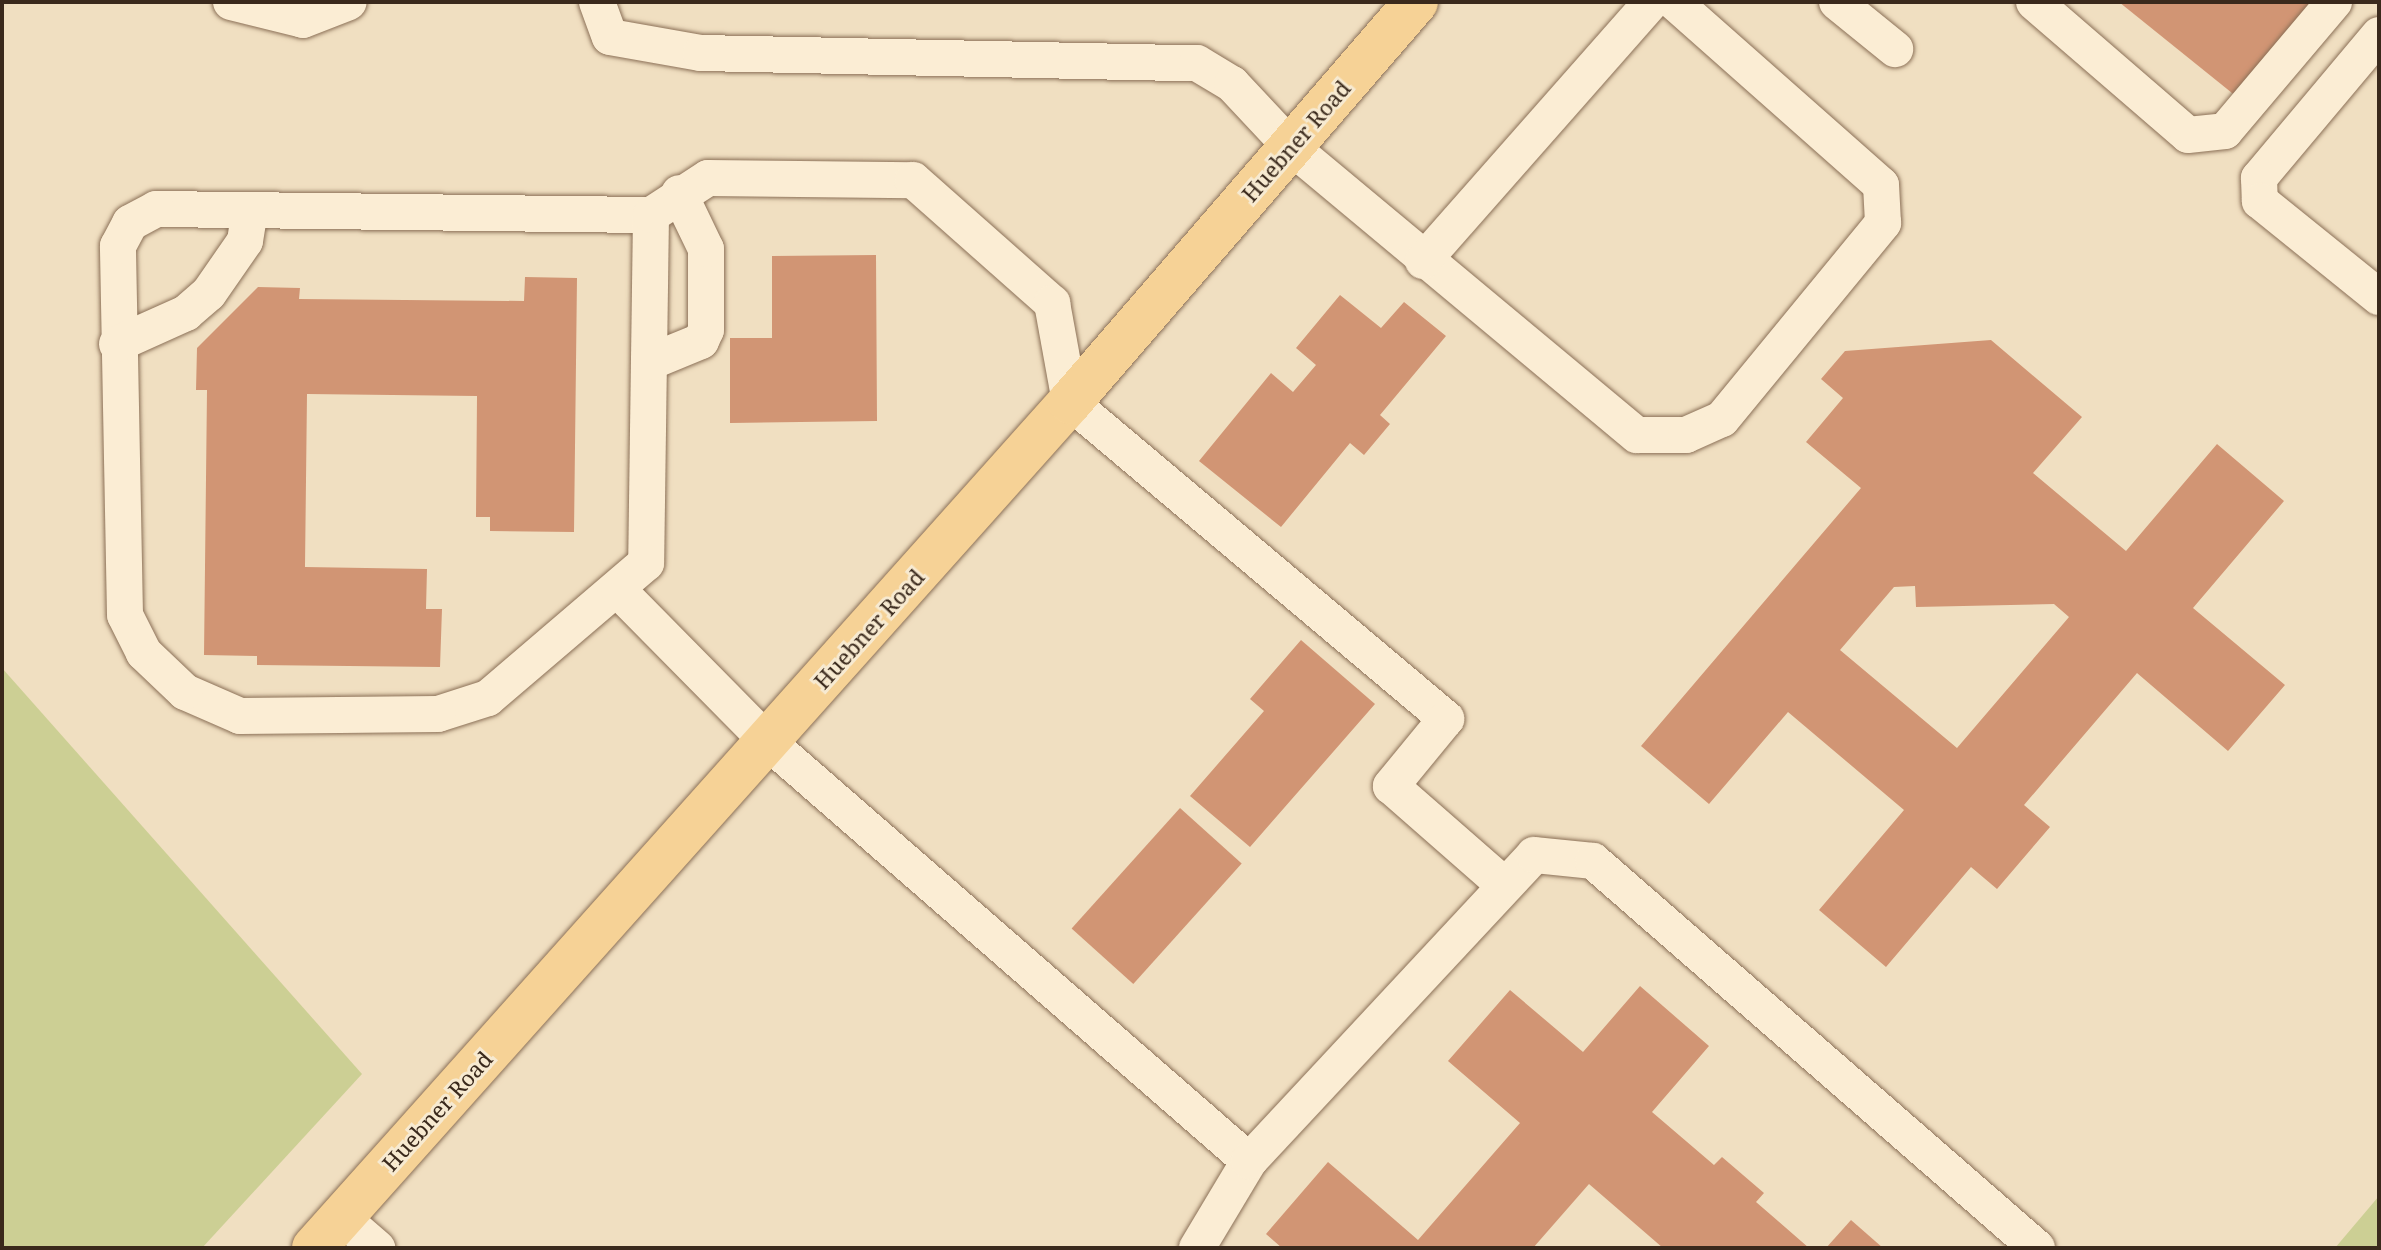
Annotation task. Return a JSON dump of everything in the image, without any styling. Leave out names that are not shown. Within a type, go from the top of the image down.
[{"type":"main road","name":"Huebner Road","points":[[328,1233],[1070,402],[1416,2]]},
{"type":"lane","points":[[231,2],[303,20],[349,2]]},
{"type":"lane","points":[[597,2],[610,37],[701,53],[1197,63],[1232,84],[1291,147],[1423,261],[1637,435],[1686,435],[1722,419],[1883,223],[1881,185],[1674,2]]},
{"type":"lane","points":[[1423,261],[1651,2]]},
{"type":"lane","points":[[1837,2],[1895,49]]},
{"type":"lane","points":[[2034,2],[2188,135],[2225,131],[2334,2]]},
{"type":"lane","points":[[2379,35],[2259,178],[2260,201],[2379,297]]},
{"type":"lane","points":[[651,215],[646,563],[619,591],[488,698],[438,714],[240,716],[209,707],[144,653],[125,615],[117,344],[118,246],[130,223],[156,209],[651,215],[679,193],[708,178],[913,180],[1052,303],[1070,402],[1446,719],[1391,786],[1503,884]]},
{"type":"lane","points":[[650,362],[701,341],[706,330],[706,249],[679,193]]},
{"type":"lane","points":[[117,344],[186,313],[209,293],[245,241],[250,210]]},
{"type":"lane","points":[[619,591],[768,742],[1249,1161]]},
{"type":"lane","points":[[1197,1248],[1249,1161],[1503,884],[1534,855],[1593,861],[2037,1248]]},
{"type":"lane","points":[[328,1233],[377,1248]]},
{"type":"green space","points":[[2,668],[362,1074],[202,1248],[2,1248]]},
{"type":"green space","points":[[2379,1196],[2379,1248],[2335,1248]]},
{"type":"building","points":[[2119,2],[2314,2],[2237,97]]},
{"type":"building","points":[[876,255],[877,421],[730,423],[730,338],[772,338],[772,256]]},
{"type":"building","points":[[525,277],[577,278],[574,532],[490,531],[490,517],[476,517],[477,396],[307,394],[305,567],[427,569],[426,609],[442,609],[440,667],[257,665],[257,656],[204,655],[207,390],[196,390],[197,348],[258,287],[300,288],[299,299],[524,301]]},
{"type":"building","points":[[1340,295],[1381,328],[1404,302],[1446,336],[1380,415],[1390,424],[1364,455],[1350,443],[1281,527],[1199,461],[1271,373],[1293,392],[1316,365],[1296,348]]},
{"type":"building","points":[[1991,340],[2082,417],[2033,473],[2126,551],[2217,444],[2284,501],[2193,608],[2285,685],[2228,751],[2137,673],[2024,805],[2050,827],[1997,889],[1971,867],[1886,967],[1819,910],[1904,810],[1788,712],[1709,804],[1641,746],[1861,488],[1806,442],[1843,398],[1821,379],[1845,351]],"holes":[[[1915,586],[1916,607],[2054,604],[2069,617],[1957,748],[1840,650],[1894,587]]]},
{"type":"building","points":[[1301,640],[1375,704],[1250,847],[1190,796],[1264,711],[1250,699]]},
{"type":"building","points":[[1180,808],[1242,864],[1133,984],[1072,928]]},
{"type":"building","points":[[1640,986],[1709,1046],[1652,1112],[1714,1165],[1722,1157],[1764,1193],[1756,1202],[1809,1248],[1663,1248],[1589,1184],[1533,1248],[1282,1248],[1266,1234],[1328,1162],[1418,1240],[1520,1123],[1448,1061],[1510,990],[1583,1052]]},
{"type":"building","points":[[1851,1220],[1883,1248],[1826,1248]]}]
